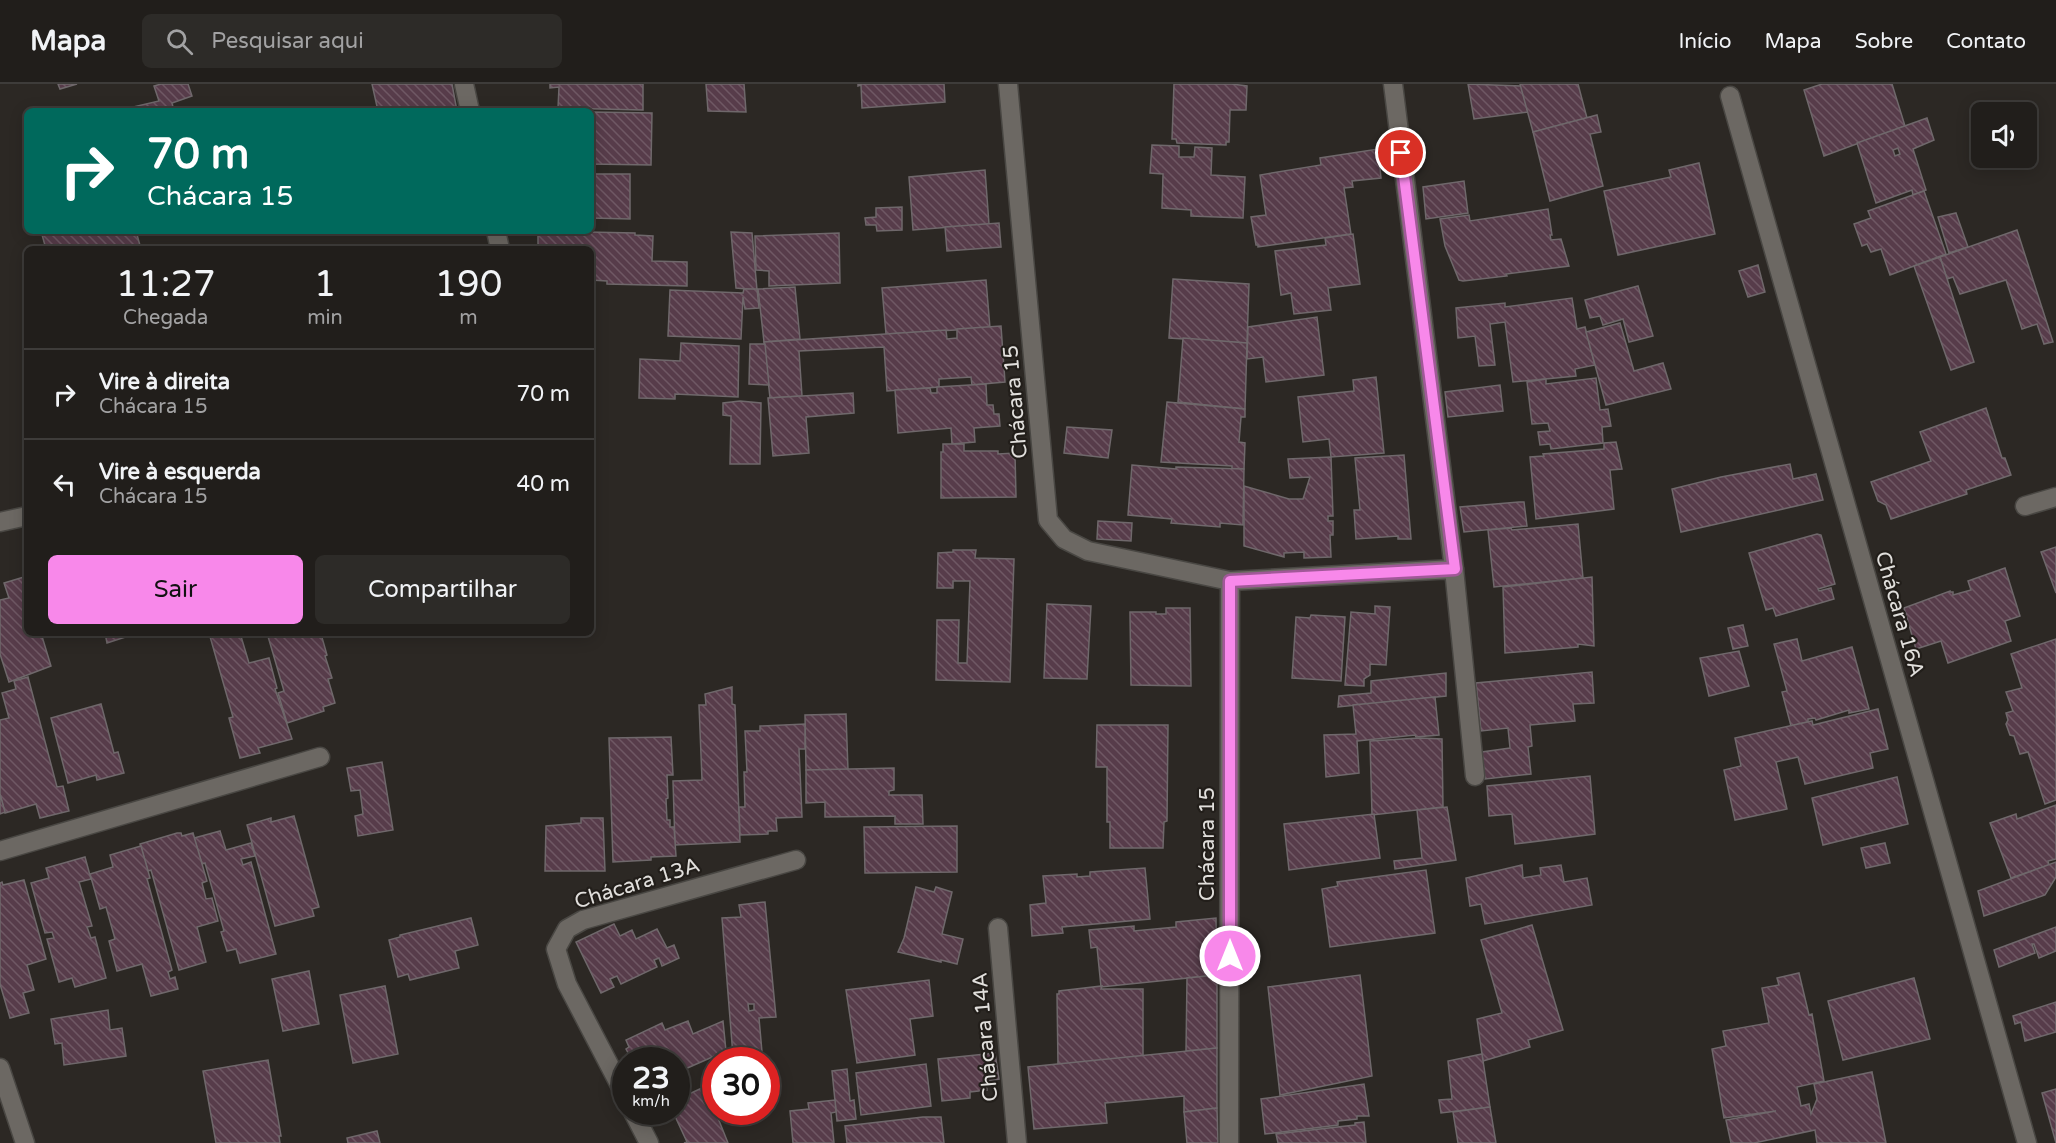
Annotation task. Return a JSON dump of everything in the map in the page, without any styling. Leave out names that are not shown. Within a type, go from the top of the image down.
[{"type":"street","points":[[464,84],[469,108]]},
{"type":"street","name":"Chácara 15","points":[[1008,84],[1048,520],[1064,539],[1088,551],[1230,581],[1455,569]]},
{"type":"street","points":[[1393,84],[1455,569],[1475,776]]},
{"type":"street","name":"Chácara 16A","points":[[1730,96],[2027,1143]]},
{"type":"street","points":[[2025,506],[2056,497]]},
{"type":"street","points":[[0,522],[24,517]]},
{"type":"street","name":"Chácara 15","points":[[1229,1143],[1230,581]]},
{"type":"street","points":[[0,851],[320,756]]},
{"type":"street","name":"Chácara 13A","points":[[612,1070],[567,984],[556,949],[567,929],[583,920],[796,860]]},
{"type":"street","name":"Chácara 14A","points":[[998,928],[1017,1143]]},
{"type":"street","points":[[0,1068],[25,1143]]},
{"type":"street","points":[[640,1125],[649,1143]]},
{"type":"building","points":[[58,84],[77,84],[60,89]]},
{"type":"building","points":[[188,84],[192,96],[172,103],[173,108],[133,108],[159,101],[154,86]]},
{"type":"building","points":[[372,84],[452,84],[456,108],[377,108]]},
{"type":"building","points":[[550,84],[643,84],[643,110],[558,108],[559,87],[550,88]]},
{"type":"building","points":[[706,84],[744,84],[746,112],[708,111]]},
{"type":"building","points":[[858,84],[944,84],[945,102],[862,108],[861,85],[858,86]]},
{"type":"building","points":[[1174,84],[1247,86],[1246,110],[1230,110],[1229,142],[1226,142],[1226,145],[1177,143],[1176,139],[1172,139]]},
{"type":"building","points":[[1468,84],[1521,86],[1528,112],[1474,119]]},
{"type":"building","points":[[1520,84],[1578,84],[1587,118],[1533,132]]},
{"type":"building","points":[[1822,84],[1892,84],[1905,126],[1824,156],[1804,90]]},
{"type":"building","points":[[594,112],[652,113],[651,165],[594,164]]},
{"type":"building","points":[[1597,115],[1601,132],[1590,134],[1603,186],[1550,201],[1533,132]]},
{"type":"building","points":[[1927,118],[1934,140],[1913,149],[1926,190],[1913,195],[1912,190],[1876,203],[1857,143]],"holes":[[[1898,148],[1900,154],[1895,156],[1893,150]]]},
{"type":"building","points":[[1152,145],[1179,146],[1179,157],[1194,157],[1195,147],[1212,148],[1211,175],[1245,177],[1243,218],[1191,216],[1191,210],[1162,208],[1163,174],[1150,173]]},
{"type":"building","points":[[1378,149],[1381,178],[1352,181],[1353,187],[1344,188],[1351,234],[1258,247],[1256,245],[1251,217],[1266,215],[1260,175],[1321,165],[1320,158]]},
{"type":"building","points":[[1699,163],[1715,234],[1618,255],[1604,191],[1671,177],[1669,170]]},
{"type":"building","points":[[985,170],[989,224],[913,230],[909,177]]},
{"type":"building","points":[[594,174],[630,174],[630,219],[594,218]]},
{"type":"building","points":[[1464,181],[1468,213],[1426,219],[1423,187]]},
{"type":"building","points":[[1924,191],[1946,254],[1890,275],[1881,249],[1871,252],[1867,244],[1862,246],[1854,224],[1871,218],[1868,211]]},
{"type":"building","points":[[902,207],[902,230],[877,231],[876,225],[866,225],[865,218],[876,217],[876,208]]},
{"type":"building","points":[[1548,209],[1551,240],[1561,239],[1569,266],[1506,274],[1507,276],[1459,280],[1445,246],[1440,219],[1469,215],[1470,221]]},
{"type":"building","points":[[1956,213],[1968,247],[1949,253],[1938,217]]},
{"type":"building","points":[[999,223],[1001,247],[947,251],[945,227]]},
{"type":"building","points":[[2017,230],[2053,342],[2044,344],[2037,324],[2022,329],[2006,280],[1960,294],[1953,277],[1947,279],[1940,257]]},
{"type":"building","points":[[594,232],[635,233],[635,235],[653,236],[652,261],[687,262],[687,286],[607,284],[607,281],[594,280],[594,246],[538,246],[538,234],[594,234]]},
{"type":"building","points":[[731,232],[752,233],[757,290],[736,288]]},
{"type":"building","points":[[839,233],[840,283],[769,286],[769,271],[756,270],[755,236]]},
{"type":"building","points":[[42,234],[137,234],[140,246],[45,246]]},
{"type":"building","points":[[1353,234],[1360,284],[1328,288],[1331,310],[1294,314],[1291,293],[1281,295],[1275,251],[1326,245],[1325,238]]},
{"type":"building","points":[[1940,257],[1974,362],[1951,370],[1914,266]]},
{"type":"building","points":[[1758,265],[1765,292],[1748,297],[1739,271]]},
{"type":"building","points":[[1173,279],[1249,284],[1247,343],[1169,338]]},
{"type":"building","points":[[986,280],[990,328],[886,334],[882,288]]},
{"type":"building","points":[[1638,286],[1653,336],[1629,342],[1623,319],[1603,325],[1600,316],[1590,318],[1585,300]]},
{"type":"building","points":[[795,287],[800,339],[764,342],[758,289]]},
{"type":"building","points":[[744,289],[757,289],[759,308],[745,309],[743,297],[741,339],[668,336],[670,290],[743,293]]},
{"type":"building","points":[[1572,298],[1577,329],[1585,327],[1595,365],[1575,369],[1576,376],[1513,382],[1505,322],[1490,324],[1495,365],[1479,366],[1475,336],[1458,338],[1456,308],[1505,303],[1505,307]]},
{"type":"building","points":[[1317,317],[1324,375],[1266,382],[1263,357],[1247,359],[1248,327]]},
{"type":"building","points":[[1620,323],[1634,371],[1663,363],[1671,389],[1606,405],[1586,332]]},
{"type":"building","points":[[1001,326],[1005,382],[972,385],[971,377],[939,379],[939,387],[887,391],[884,347],[799,351],[802,396],[770,398],[764,342],[946,330],[947,339],[957,338],[957,329]]},
{"type":"building","points":[[1183,338],[1247,343],[1245,409],[1178,402]]},
{"type":"building","points":[[681,343],[739,346],[738,397],[675,394],[675,399],[639,398],[640,359],[680,361]]},
{"type":"building","points":[[750,344],[765,344],[769,385],[749,384]]},
{"type":"building","points":[[1376,377],[1384,453],[1331,457],[1329,439],[1303,442],[1298,397],[1354,391],[1353,380]]},
{"type":"building","points":[[1596,378],[1600,410],[1608,409],[1611,426],[1602,427],[1603,443],[1551,449],[1550,444],[1540,445],[1538,432],[1550,431],[1548,423],[1532,424],[1527,382],[1546,379],[1546,384]]},
{"type":"building","points":[[986,384],[987,405],[993,405],[994,414],[999,414],[1000,426],[974,428],[975,442],[952,444],[951,428],[898,433],[895,390],[930,388],[931,393],[937,393],[937,387]]},
{"type":"building","points":[[1500,385],[1503,411],[1448,417],[1445,392]]},
{"type":"building","points":[[853,393],[854,413],[806,417],[809,453],[773,456],[768,398]]},
{"type":"building","points":[[740,401],[761,403],[760,464],[730,464],[731,416],[723,415],[723,403]]},
{"type":"building","points":[[1167,402],[1245,409],[1245,417],[1241,417],[1239,442],[1245,443],[1244,469],[1232,469],[1232,466],[1161,462]]},
{"type":"building","points":[[1986,408],[2002,458],[2005,458],[2011,475],[1966,490],[1967,494],[1891,519],[1886,505],[1878,501],[1871,482],[1931,461],[1920,432]]},
{"type":"building","points":[[1067,427],[1112,430],[1108,458],[1064,453]]},
{"type":"building","points":[[1616,442],[1622,469],[1610,470],[1614,509],[1536,519],[1530,457],[1604,449],[1604,443]]},
{"type":"building","points":[[943,444],[964,444],[964,451],[1015,453],[1016,497],[941,498]]},
{"type":"building","points":[[1404,455],[1411,539],[1398,539],[1398,536],[1356,539],[1354,510],[1360,510],[1355,458]]},
{"type":"building","points":[[1331,457],[1333,516],[1328,516],[1328,521],[1333,521],[1333,535],[1330,535],[1331,557],[1304,558],[1304,552],[1284,553],[1284,557],[1244,546],[1244,486],[1289,499],[1303,499],[1310,477],[1290,478],[1288,459]]},
{"type":"building","points":[[1790,464],[1793,479],[1816,474],[1823,500],[1681,532],[1672,489]]},
{"type":"building","points":[[1132,465],[1176,469],[1176,467],[1244,469],[1243,525],[1220,523],[1220,527],[1171,523],[1172,519],[1128,515]]},
{"type":"building","points":[[1524,502],[1527,526],[1464,532],[1460,507]]},
{"type":"building","points":[[1098,521],[1132,523],[1131,541],[1097,539]]},
{"type":"building","points":[[1578,524],[1583,578],[1494,587],[1488,530]]},
{"type":"building","points":[[1817,534],[1821,535],[1835,584],[1818,589],[1819,591],[1831,588],[1834,599],[1776,616],[1773,608],[1766,610],[1749,553]]},
{"type":"building","points":[[2056,547],[2056,593],[2041,552]]},
{"type":"building","points":[[953,550],[976,550],[975,558],[1014,559],[1010,682],[936,680],[937,620],[959,620],[958,663],[967,663],[970,581],[953,581],[953,588],[937,588],[938,553],[953,552]]},
{"type":"building","points":[[2005,568],[2020,616],[2005,621],[2011,641],[1948,663],[1941,641],[1916,649],[1904,608],[1950,591],[1953,595],[1971,590],[1968,581]]},
{"type":"building","points":[[24,577],[24,636],[42,636],[51,666],[9,682],[0,654],[0,600],[9,598],[4,583]]},
{"type":"building","points":[[1592,577],[1594,646],[1578,644],[1578,647],[1505,653],[1503,587]]},
{"type":"building","points":[[1047,604],[1091,606],[1087,679],[1044,678]]},
{"type":"building","points":[[1375,606],[1390,607],[1386,665],[1370,664],[1370,675],[1364,679],[1364,686],[1345,685],[1351,612],[1375,614]]},
{"type":"building","points":[[1166,608],[1190,608],[1191,686],[1131,685],[1130,612],[1166,614]]},
{"type":"building","points":[[1311,615],[1345,617],[1341,681],[1292,678],[1296,617],[1310,618]]},
{"type":"building","points":[[1743,625],[1748,646],[1733,649],[1728,628]]},
{"type":"building","points":[[106,636],[129,636],[107,643]]},
{"type":"building","points":[[210,636],[241,636],[249,663],[269,658],[277,688],[275,689],[292,739],[258,748],[260,753],[240,758],[229,718],[233,717]]},
{"type":"building","points":[[268,636],[322,636],[332,678],[328,679],[335,703],[323,707],[324,711],[287,723],[278,693],[284,691]]},
{"type":"building","points":[[1797,639],[1802,661],[1852,647],[1869,709],[1849,713],[1849,710],[1816,720],[1815,718],[1808,719],[1808,722],[1791,726],[1782,692],[1787,691],[1774,644]]},
{"type":"building","points":[[2056,639],[2056,800],[2045,804],[2028,752],[2020,754],[2014,736],[2010,735],[2006,724],[2008,720],[2006,713],[2013,711],[2006,692],[2022,688],[2011,654]]},
{"type":"building","points":[[1739,651],[1749,686],[1709,696],[1700,658]]},
{"type":"building","points":[[1592,672],[1594,703],[1573,704],[1575,721],[1530,725],[1532,746],[1528,747],[1531,774],[1485,779],[1482,752],[1510,748],[1508,728],[1481,731],[1476,683]]},
{"type":"building","points":[[1446,673],[1446,696],[1338,707],[1339,696],[1371,693],[1371,681]]},
{"type":"building","points":[[28,677],[57,787],[63,786],[69,811],[40,818],[36,804],[5,813],[0,794],[0,720],[9,718],[2,693],[16,689],[14,681]]},
{"type":"building","points":[[732,687],[732,704],[735,705],[740,842],[675,845],[673,781],[702,780],[699,705],[706,705],[705,694]]},
{"type":"building","points":[[1435,697],[1439,735],[1357,741],[1359,773],[1326,777],[1324,735],[1356,734],[1353,705]]},
{"type":"building","points":[[101,704],[114,753],[118,752],[124,773],[97,780],[96,775],[68,783],[51,718]]},
{"type":"building","points":[[1878,709],[1888,749],[1870,753],[1873,768],[1805,784],[1798,757],[1776,762],[1787,809],[1735,820],[1724,770],[1741,766],[1735,738],[1812,721],[1813,725]]},
{"type":"building","points":[[846,714],[848,770],[806,770],[805,715]]},
{"type":"building","points":[[805,724],[805,749],[799,749],[802,817],[776,818],[777,831],[768,831],[768,834],[740,835],[739,807],[745,807],[744,772],[747,772],[745,731],[760,731],[760,726]]},
{"type":"building","points":[[1097,725],[1168,725],[1167,821],[1164,822],[1163,848],[1110,848],[1110,822],[1107,822],[1107,767],[1096,767]]},
{"type":"building","points":[[671,737],[673,775],[667,775],[668,798],[666,799],[667,820],[670,820],[670,827],[674,827],[676,856],[613,862],[609,738]]},
{"type":"building","points":[[1442,739],[1443,807],[1372,815],[1370,741]]},
{"type":"building","points":[[382,762],[393,830],[358,836],[355,816],[363,814],[360,790],[351,791],[347,768]]},
{"type":"building","points":[[894,768],[894,790],[889,791],[889,795],[922,795],[923,824],[895,824],[895,816],[825,817],[825,802],[806,803],[806,770]]},
{"type":"building","points":[[1590,776],[1595,834],[1515,844],[1512,814],[1489,816],[1487,786]]},
{"type":"building","points":[[1897,777],[1908,824],[1823,845],[1812,798]]},
{"type":"building","points":[[0,794],[5,812],[0,814]]},
{"type":"building","points":[[2056,805],[2056,859],[2048,861],[2049,865],[2011,878],[1990,823],[2016,814],[2017,819]]},
{"type":"building","points":[[1447,807],[1456,860],[1395,869],[1394,861],[1422,858],[1417,810]]},
{"type":"building","points":[[1374,814],[1380,858],[1289,870],[1284,824]]},
{"type":"building","points":[[294,816],[319,907],[312,909],[314,916],[275,926],[247,825],[271,818],[271,822]]},
{"type":"building","points":[[581,818],[603,818],[605,871],[545,871],[546,826],[581,823]]},
{"type":"building","points":[[957,826],[957,872],[865,873],[864,827]]},
{"type":"building","points":[[220,831],[226,850],[251,843],[255,856],[241,859],[243,865],[251,862],[276,954],[240,963],[236,949],[227,951],[221,932],[224,931],[205,863],[202,864],[194,838]]},
{"type":"building","points":[[181,833],[182,836],[193,833],[207,881],[202,883],[206,899],[212,898],[218,921],[197,927],[206,962],[179,970],[151,870],[148,871],[140,844]]},
{"type":"building","points":[[1885,843],[1890,863],[1866,868],[1861,848]]},
{"type":"building","points":[[141,846],[150,878],[147,879],[172,970],[168,972],[170,979],[175,977],[178,989],[151,996],[142,964],[117,971],[109,941],[115,939],[106,907],[100,909],[90,874],[113,867],[110,855]]},
{"type":"building","points":[[85,857],[91,879],[79,882],[92,926],[87,927],[91,938],[95,937],[106,978],[75,987],[72,978],[59,982],[47,939],[54,938],[52,932],[45,933],[31,883],[49,878],[46,868]]},
{"type":"building","points":[[2056,862],[2056,877],[2045,895],[1984,916],[1978,891]]},
{"type":"building","points":[[1522,865],[1523,878],[1541,875],[1540,868],[1561,865],[1564,882],[1587,878],[1592,905],[1485,924],[1481,904],[1470,906],[1466,878]]},
{"type":"building","points":[[1145,868],[1150,919],[1062,927],[1063,933],[1032,936],[1030,905],[1046,903],[1043,876],[1077,874],[1077,877],[1090,876],[1090,872]]},
{"type":"building","points":[[1426,870],[1435,933],[1330,947],[1322,889],[1338,886],[1337,882]]},
{"type":"building","points":[[24,880],[46,959],[27,965],[34,990],[23,993],[29,1013],[10,1018],[0,984],[0,883],[2,882],[3,885]]},
{"type":"building","points":[[916,887],[934,892],[936,887],[952,892],[942,934],[963,939],[957,964],[898,952],[904,938]]},
{"type":"building","points":[[765,902],[776,1017],[759,1018],[762,1047],[732,1047],[722,918],[741,917],[739,905]],"holes":[[[748,1004],[754,1004],[754,1010],[749,1011]]]},
{"type":"building","points":[[471,918],[478,945],[455,951],[459,968],[410,980],[408,974],[398,977],[389,940],[400,937],[400,935]]},
{"type":"building","points":[[1216,918],[1217,975],[1101,987],[1097,947],[1091,948],[1089,930],[1134,926],[1134,931],[1176,927],[1176,922]]},
{"type":"building","points":[[614,924],[620,936],[632,930],[636,939],[657,929],[667,948],[674,945],[679,958],[662,966],[659,958],[654,960],[657,967],[621,984],[617,976],[610,979],[614,987],[601,993],[576,942]]},
{"type":"building","points":[[1532,925],[1563,1030],[1528,1040],[1530,1047],[1483,1061],[1477,1019],[1502,1013],[1481,940]]},
{"type":"building","points":[[2056,927],[2056,951],[2039,958],[2032,944],[2035,953],[1999,967],[1994,950]]},
{"type":"building","points":[[309,971],[319,1024],[283,1031],[272,979]]},
{"type":"building","points":[[1799,973],[1809,1015],[1812,1014],[1824,1081],[1797,1087],[1801,1106],[1809,1104],[1811,1114],[1817,1099],[1814,1084],[1872,1072],[1886,1143],[1817,1143],[1815,1130],[1754,1143],[1731,1143],[1726,1120],[1776,1111],[1724,1118],[1712,1049],[1726,1046],[1723,1031],[1769,1023],[1762,988],[1779,985],[1777,978]]},
{"type":"building","points":[[1217,975],[1217,1048],[1186,1051],[1187,978]]},
{"type":"building","points":[[1360,975],[1372,1076],[1280,1095],[1268,987]]},
{"type":"building","points":[[1914,978],[1930,1039],[1843,1060],[1828,1001]]},
{"type":"building","points":[[929,980],[933,1016],[910,1019],[915,1055],[857,1063],[846,990]]},
{"type":"building","points":[[385,986],[398,1054],[353,1063],[340,995]]},
{"type":"building","points":[[1102,986],[1101,989],[1143,989],[1143,1056],[1058,1065],[1057,994],[1059,991]]},
{"type":"building","points":[[2056,1002],[2056,1032],[2025,1041],[2021,1022],[2015,1024],[2013,1016]]},
{"type":"building","points":[[108,1010],[110,1030],[122,1028],[126,1056],[64,1065],[62,1043],[55,1044],[51,1019]]},
{"type":"building","points":[[688,1021],[693,1034],[723,1021],[726,1047],[702,1047],[702,1062],[690,1067],[690,1047],[629,1047],[626,1040],[662,1023],[665,1030]]},
{"type":"building","points":[[1217,1048],[1217,1108],[1184,1112],[1184,1096],[1105,1103],[1107,1123],[1034,1129],[1028,1067]]},
{"type":"building","points":[[995,1053],[999,1079],[986,1081],[987,1090],[970,1092],[970,1098],[942,1101],[938,1059]]},
{"type":"building","points":[[1482,1054],[1490,1107],[1441,1113],[1439,1100],[1452,1099],[1448,1061]]},
{"type":"building","points":[[268,1060],[281,1136],[279,1136],[280,1143],[216,1143],[203,1071]]},
{"type":"building","points":[[926,1064],[931,1106],[861,1115],[856,1073]]},
{"type":"building","points":[[847,1069],[850,1101],[854,1100],[856,1119],[837,1121],[832,1071]]},
{"type":"building","points":[[1364,1084],[1369,1116],[1357,1116],[1357,1119],[1338,1121],[1338,1125],[1265,1134],[1261,1099]]},
{"type":"building","points":[[702,1088],[702,1125],[721,1125],[728,1143],[684,1143],[687,1142],[679,1125],[690,1125],[690,1094]]},
{"type":"building","points":[[2056,1089],[2056,1143],[2042,1093]]},
{"type":"building","points":[[835,1100],[836,1112],[831,1113],[834,1143],[793,1143],[790,1111],[809,1109],[808,1103]]},
{"type":"building","points":[[1490,1107],[1496,1143],[1458,1143],[1453,1112]]},
{"type":"building","points":[[1217,1108],[1218,1143],[1187,1143],[1184,1112]]},
{"type":"building","points":[[941,1117],[944,1143],[847,1143],[845,1126]]},
{"type":"building","points":[[1364,1122],[1366,1143],[1278,1143],[1276,1134],[1355,1125],[1355,1123]]},
{"type":"building","points":[[377,1131],[380,1143],[348,1143],[347,1138]]},
{"type":"route","points":[[1230,956],[1230,581],[1455,569],[1401,153]]}]
